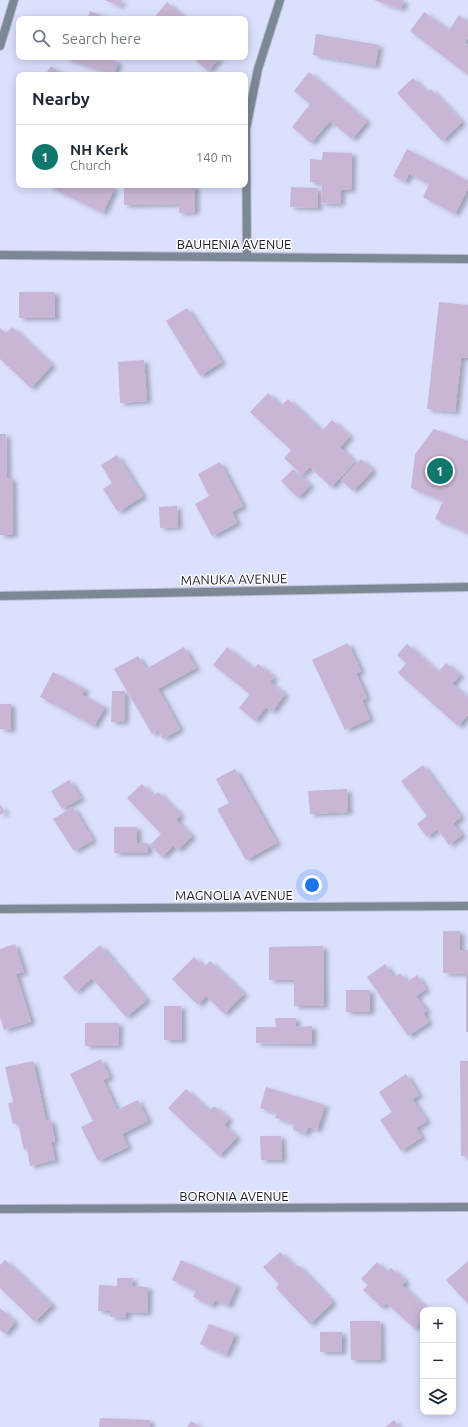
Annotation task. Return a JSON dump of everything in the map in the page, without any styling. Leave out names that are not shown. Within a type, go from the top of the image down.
[{"type":"street","points":[[0,46],[14,0]]},
{"type":"street","points":[[248,119],[258,69],[280,0]]},
{"type":"street","points":[[246,188],[247,256]]},
{"type":"street","name":"BAUHENIA AVENUE","points":[[0,255],[468,259]]},
{"type":"street","name":"MANUKA AVENUE","points":[[0,596],[468,587]]},
{"type":"street","name":"MAGNOLIA AVENUE","points":[[0,909],[468,906]]},
{"type":"street","name":"BORONIA AVENUE","points":[[0,1209],[468,1207]]},
{"type":"building","points":[[104,0],[122,0],[120,6]]},
{"type":"building","points":[[374,0],[404,0],[401,9]]},
{"type":"building","points":[[167,2],[183,16],[155,16]]},
{"type":"building","points":[[90,11],[102,16],[88,16]]},
{"type":"building","points":[[424,12],[449,30],[459,15],[468,22],[468,38],[465,42],[468,45],[468,75],[410,31]]},
{"type":"building","points":[[316,34],[379,45],[375,66],[313,55]]},
{"type":"building","points":[[70,60],[113,60],[118,62],[115,72],[105,72]]},
{"type":"building","points":[[195,60],[217,60],[208,71]]},
{"type":"building","points":[[51,66],[59,72],[47,72]]},
{"type":"building","points":[[309,72],[367,121],[352,139],[330,121],[311,143],[292,127],[310,104],[294,91]]},
{"type":"building","points":[[413,78],[427,93],[431,89],[462,122],[442,141],[397,93]]},
{"type":"building","points":[[407,149],[468,181],[468,189],[455,214],[423,197],[429,184],[409,174],[405,182],[393,176]]},
{"type":"building","points":[[323,152],[352,153],[351,190],[341,190],[340,204],[321,203],[322,183],[310,182],[310,159],[322,160]]},
{"type":"building","points":[[291,187],[318,188],[318,208],[290,207]]},
{"type":"building","points":[[52,188],[114,189],[103,213]]},
{"type":"building","points":[[124,188],[195,188],[195,212],[179,213],[179,204],[124,205]]},
{"type":"building","points":[[19,292],[55,292],[55,318],[19,318]]},
{"type":"building","points":[[439,302],[468,305],[468,358],[461,358],[455,412],[427,409]]},
{"type":"building","points":[[187,308],[222,362],[200,376],[166,321]]},
{"type":"building","points":[[12,327],[52,365],[31,388],[0,359],[0,328],[6,333]]},
{"type":"building","points":[[144,360],[147,401],[120,403],[118,362]]},
{"type":"building","points":[[268,393],[281,406],[288,399],[322,431],[332,420],[350,436],[340,447],[355,462],[331,487],[310,467],[302,475],[284,458],[291,450],[250,412]]},
{"type":"building","points":[[434,429],[468,441],[468,533],[435,519],[443,501],[411,488],[415,454]]},
{"type":"building","points":[[0,434],[6,434],[7,478],[12,478],[13,535],[0,535]]},
{"type":"building","points":[[117,455],[143,496],[118,512],[103,489],[112,483],[101,465]]},
{"type":"building","points":[[361,459],[373,470],[353,491],[341,480]]},
{"type":"building","points":[[220,462],[243,506],[232,512],[237,523],[212,536],[195,504],[209,496],[198,474]]},
{"type":"building","points":[[293,469],[310,485],[298,498],[281,481]]},
{"type":"building","points":[[177,506],[178,527],[160,528],[159,507]]},
{"type":"building","points":[[348,643],[361,671],[356,673],[367,698],[362,700],[370,719],[345,730],[312,660]]},
{"type":"building","points":[[407,644],[438,672],[446,663],[460,675],[452,684],[468,698],[468,715],[458,726],[398,673],[406,663],[397,655]]},
{"type":"building","points":[[184,647],[196,668],[158,689],[180,729],[163,739],[158,730],[152,734],[114,669],[138,656],[146,669]]},
{"type":"building","points":[[227,647],[254,669],[258,664],[274,677],[270,682],[285,694],[272,712],[266,707],[255,721],[239,708],[250,694],[213,665]]},
{"type":"building","points":[[53,672],[85,689],[82,695],[105,707],[94,726],[40,697]]},
{"type":"building","points":[[112,691],[125,691],[124,722],[111,722]]},
{"type":"building","points":[[0,704],[11,704],[11,730],[0,729]]},
{"type":"building","points":[[423,765],[461,817],[453,823],[462,835],[449,845],[437,829],[427,837],[417,824],[427,816],[401,781]]},
{"type":"building","points":[[235,769],[277,843],[246,860],[217,809],[229,803],[216,779]]},
{"type":"building","points":[[69,780],[81,798],[62,809],[51,791]]},
{"type":"building","points":[[142,784],[153,796],[158,792],[181,815],[176,820],[192,836],[178,850],[173,846],[162,857],[150,845],[161,834],[127,798]]},
{"type":"building","points":[[347,789],[348,812],[310,814],[308,791]]},
{"type":"building","points":[[0,804],[5,812],[0,815]]},
{"type":"building","points":[[73,807],[93,840],[74,851],[53,819]]},
{"type":"building","points":[[114,827],[137,827],[137,843],[148,843],[148,853],[114,853]]},
{"type":"building","points":[[443,931],[460,931],[460,950],[468,950],[468,1032],[466,1032],[466,974],[443,973]]},
{"type":"building","points":[[15,944],[24,972],[16,974],[31,1022],[4,1030],[0,1017],[0,949]]},
{"type":"building","points":[[100,945],[147,1000],[126,1017],[92,978],[76,992],[63,977]]},
{"type":"building","points":[[323,946],[324,1006],[294,1006],[294,980],[269,980],[269,947]]},
{"type":"building","points":[[194,957],[204,967],[210,961],[244,994],[224,1014],[206,996],[198,1005],[172,979]]},
{"type":"building","points":[[385,964],[394,978],[400,973],[407,982],[417,975],[426,989],[416,996],[427,1011],[423,1013],[429,1022],[408,1036],[367,977]]},
{"type":"building","points":[[346,990],[370,990],[370,1012],[346,1012]]},
{"type":"building","points":[[164,1006],[181,1006],[182,1040],[164,1040]]},
{"type":"building","points":[[275,1018],[296,1018],[296,1027],[312,1026],[312,1044],[256,1043],[256,1027],[276,1027]]},
{"type":"building","points":[[85,1023],[119,1023],[118,1046],[85,1046]]},
{"type":"building","points":[[101,1059],[110,1077],[103,1080],[117,1110],[138,1100],[148,1121],[122,1134],[128,1147],[98,1161],[81,1127],[93,1121],[70,1074]]},
{"type":"building","points":[[33,1061],[46,1121],[51,1120],[55,1141],[51,1142],[55,1160],[30,1166],[27,1149],[24,1150],[18,1123],[13,1124],[8,1103],[13,1102],[5,1067]]},
{"type":"building","points":[[460,1061],[468,1061],[468,1156],[461,1156]]},
{"type":"building","points":[[406,1074],[419,1095],[412,1099],[427,1121],[416,1128],[422,1137],[401,1151],[380,1120],[392,1112],[379,1092]]},
{"type":"building","points":[[266,1087],[325,1105],[317,1130],[308,1127],[306,1134],[293,1130],[294,1123],[275,1118],[277,1113],[260,1108]]},
{"type":"building","points":[[186,1089],[209,1111],[214,1106],[229,1119],[224,1125],[237,1137],[219,1156],[168,1108]]},
{"type":"building","points":[[260,1136],[281,1136],[282,1160],[261,1160]]},
{"type":"building","points":[[280,1252],[295,1267],[298,1265],[333,1302],[310,1324],[276,1288],[279,1284],[263,1267]]},
{"type":"building","points":[[5,1260],[52,1305],[35,1322],[0,1288],[0,1265]]},
{"type":"building","points":[[181,1260],[237,1285],[228,1306],[215,1300],[212,1306],[193,1297],[196,1291],[172,1280]]},
{"type":"building","points":[[468,1261],[468,1304],[446,1280]]},
{"type":"building","points":[[377,1262],[387,1272],[391,1268],[406,1281],[402,1285],[425,1307],[420,1307],[420,1323],[415,1329],[386,1303],[382,1308],[363,1290],[368,1285],[361,1279]]},
{"type":"building","points":[[117,1278],[133,1278],[132,1286],[148,1287],[147,1313],[126,1312],[126,1318],[110,1317],[110,1311],[98,1311],[99,1285],[117,1286]]},
{"type":"building","points":[[0,1308],[15,1322],[5,1334],[0,1330]]},
{"type":"building","points":[[350,1321],[380,1321],[381,1360],[351,1360]]},
{"type":"building","points":[[209,1324],[235,1334],[226,1355],[200,1344]]},
{"type":"building","points":[[320,1332],[342,1332],[342,1352],[320,1352]]},
{"type":"building","points":[[100,1418],[150,1420],[150,1427],[99,1427]]},
{"type":"building","points":[[394,1420],[399,1427],[385,1427]]},
{"type":"building","points":[[191,1421],[201,1427],[187,1427]]},
{"type":"place","name":"NH Kerk","points":[[440,471]]}]
